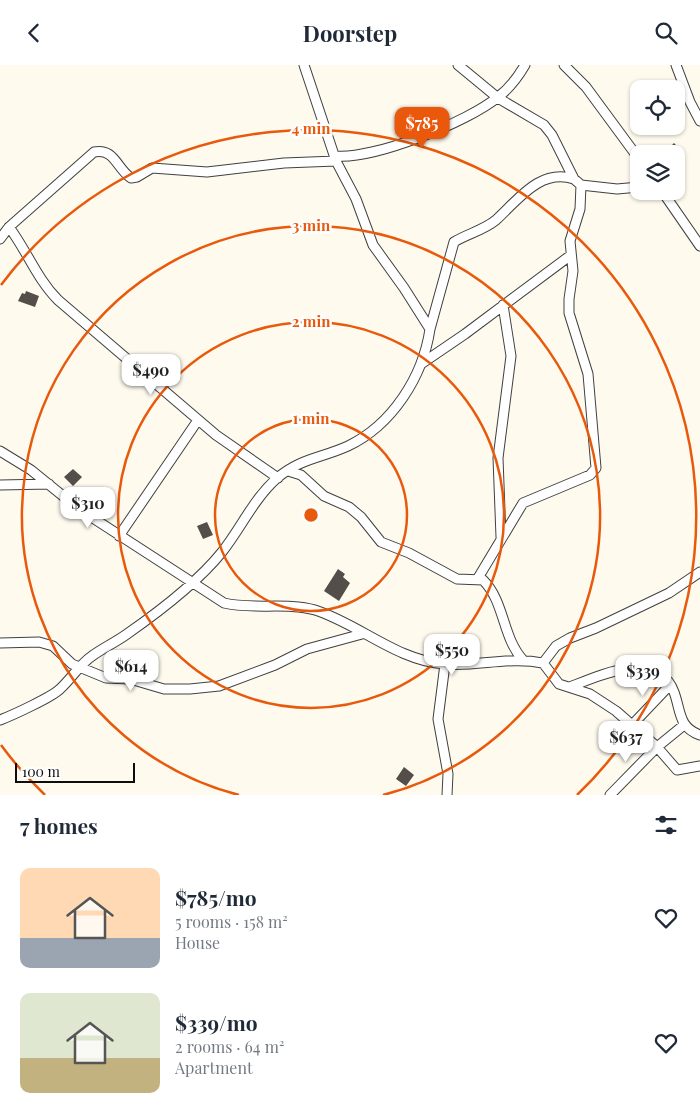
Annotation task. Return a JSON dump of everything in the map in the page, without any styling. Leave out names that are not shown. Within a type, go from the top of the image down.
[{"type":"street","points":[[304,65],[335,158],[356,199],[372,245],[404,288],[430,329]]},
{"type":"street","points":[[458,65],[498,98],[544,125],[552,135],[574,179],[582,185],[617,189],[630,188]]},
{"type":"street","points":[[0,239],[9,227],[87,156],[99,151],[114,156],[131,178],[137,177],[152,168],[207,172],[349,157],[429,135],[498,98],[514,82],[525,65]]},
{"type":"street","points":[[564,65],[586,87],[630,147]]},
{"type":"street","points":[[676,65],[690,102],[700,121]]},
{"type":"street","points":[[0,721],[60,690],[92,655],[126,635],[193,581],[222,552],[261,494],[278,478],[308,459],[347,447],[378,426],[409,389],[421,364],[454,242],[495,220],[542,179],[555,176],[574,179]]},
{"type":"street","points":[[478,578],[523,503],[590,475],[596,468],[597,460],[588,374],[569,313],[573,271],[571,255],[572,230],[580,209],[582,185]]},
{"type":"street","points":[[668,200],[700,247]]},
{"type":"street","points":[[9,227],[25,249],[45,287],[51,294],[198,420],[241,454],[278,478]]},
{"type":"street","points":[[421,364],[571,255]]},
{"type":"street","points":[[501,537],[498,458],[510,356],[503,305]]},
{"type":"street","points":[[119,535],[198,420]]},
{"type":"street","points":[[0,451],[49,484],[79,509],[193,581],[224,603],[244,607],[284,607],[314,610],[362,634],[425,661],[445,664],[523,660],[543,663],[559,684],[603,701],[657,747],[677,770],[700,766]]},
{"type":"street","points":[[288,471],[301,475],[324,496],[349,507],[361,517],[381,542],[409,553],[457,579],[478,578],[483,580],[495,595],[508,635],[523,660]]},
{"type":"street","points":[[0,485],[49,484]]},
{"type":"street","points":[[543,663],[556,646],[669,593],[700,573]]},
{"type":"street","points":[[0,643],[22,642],[48,645],[79,667],[106,677],[130,679],[164,689],[219,686],[275,665],[307,649],[362,634]]},
{"type":"street","points":[[445,664],[438,719],[448,774],[447,795]]},
{"type":"street","points":[[570,687],[609,672],[641,667],[660,675],[670,685],[684,725],[700,735]]},
{"type":"street","points":[[632,725],[670,685]]},
{"type":"street","points":[[610,795],[657,747],[684,725]]},
{"type":"building","points":[[26,291],[39,296],[35,307],[18,301],[22,293],[25,294]]},
{"type":"building","points":[[73,469],[82,477],[73,486],[64,477]]},
{"type":"building","points":[[207,522],[213,535],[203,539],[197,526]]},
{"type":"building","points":[[338,569],[345,574],[343,577],[350,583],[339,601],[324,591]]},
{"type":"building","points":[[404,767],[414,775],[406,786],[396,779]]}]
